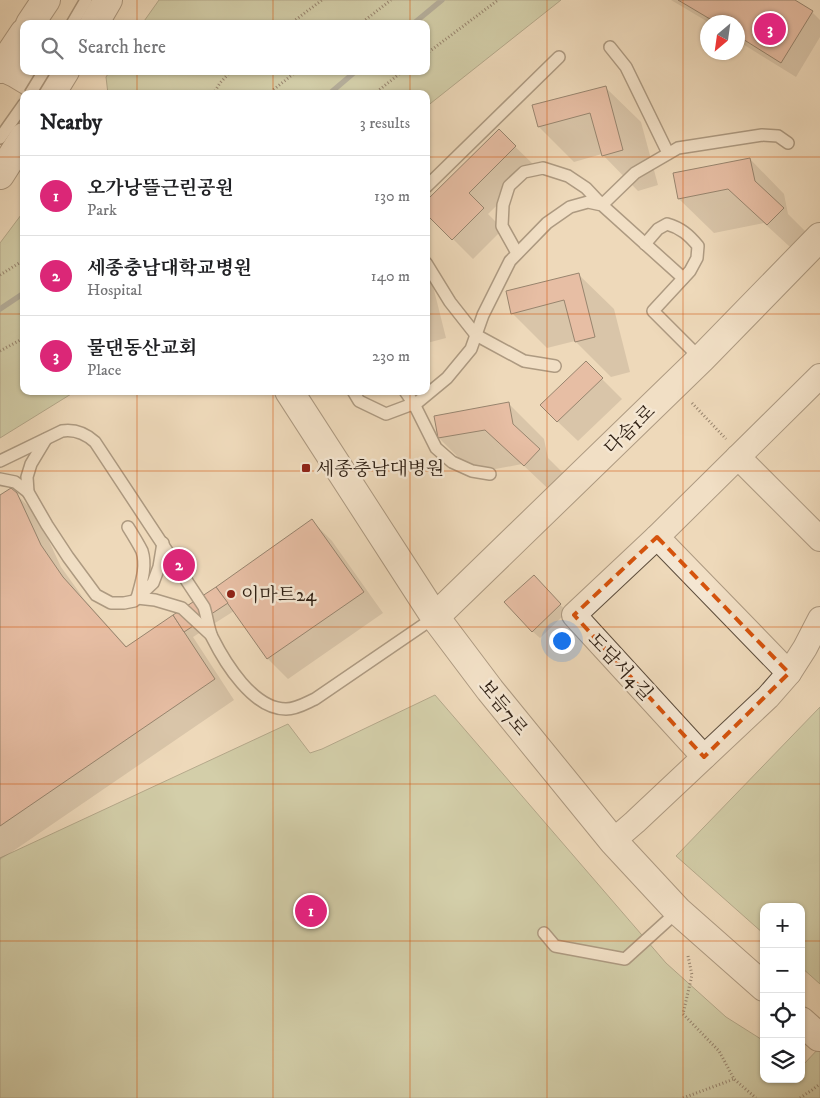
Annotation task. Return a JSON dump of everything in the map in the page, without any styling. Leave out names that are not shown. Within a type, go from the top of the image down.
[{"type":"street","points":[[33,20],[46,0]]},
{"type":"street","points":[[96,20],[108,0]]},
{"type":"street","points":[[20,44],[9,74],[43,90]]},
{"type":"street","points":[[53,90],[63,75]]},
{"type":"street","points":[[0,174],[20,143]]},
{"type":"street","name":"다솜1로","points":[[435,617],[701,359],[820,237]]},
{"type":"street","name":"도담서4길","points":[[704,757],[574,615],[656,537],[732,448],[820,376]]},
{"type":"street","name":"보듬7로","points":[[292,395],[435,617],[490,690],[613,841],[678,911],[760,983]]},
{"type":"street","points":[[732,448],[820,539]]},
{"type":"street","points":[[656,537],[789,674]]},
{"type":"street","points":[[613,841],[768,697],[789,674],[820,619]]},
{"type":"street","points":[[805,1025],[819,1037]]},
{"type":"lane","points":[[74,20],[86,0]]},
{"type":"lane","points":[[610,47],[626,67],[668,153]]},
{"type":"lane","points":[[430,183],[559,57]]},
{"type":"lane","points":[[0,138],[20,110]]},
{"type":"lane","points":[[602,205],[635,173],[678,148],[762,135],[778,136],[788,143]]},
{"type":"lane","points":[[517,253],[502,226],[503,206],[509,186],[524,172],[543,168],[568,176],[586,188],[602,205],[683,278]]},
{"type":"lane","points":[[430,392],[447,378],[471,349],[484,315],[510,260],[547,224],[570,207],[588,202],[602,205]]},
{"type":"lane","points":[[645,244],[658,229],[667,224],[678,227],[691,237],[698,246],[697,258],[690,271],[654,311],[701,359]]},
{"type":"lane","points":[[430,269],[450,302],[476,335],[524,361],[555,366]]},
{"type":"lane","points":[[355,395],[359,401],[386,414],[414,404],[426,395]]},
{"type":"lane","points":[[408,395],[436,448],[452,462],[472,471],[490,474]]},
{"type":"lane","points":[[0,460],[62,431],[70,430],[88,435],[95,442],[204,607],[211,635],[228,664],[244,686],[265,704],[285,709],[297,707],[315,699],[435,617]]},
{"type":"lane","points":[[28,492],[27,477],[31,464],[46,439]]},
{"type":"lane","points":[[0,479],[16,482],[28,492],[68,557],[96,595],[111,603],[134,601],[153,583],[159,567],[163,543]]},
{"type":"lane","points":[[128,527],[141,550],[144,561],[143,578],[137,598]]},
{"type":"lane","points":[[137,598],[156,600],[182,608],[211,635]]},
{"type":"lane","points":[[544,932],[555,946],[625,958],[678,911]]},
{"type":"path","points":[[295,20],[322,0]]},
{"type":"path","points":[[365,20],[392,0]]},
{"type":"path","points":[[430,51],[498,0]]},
{"type":"path","points":[[215,90],[227,75]]},
{"type":"path","points":[[273,90],[292,75]]},
{"type":"path","points":[[379,90],[398,75]]},
{"type":"path","points":[[0,275],[20,262]]},
{"type":"path","points":[[0,351],[20,340]]},
{"type":"path","points":[[692,403],[732,448]]},
{"type":"path","points":[[688,956],[692,975],[682,1014],[719,1051],[734,1079],[756,1098]]},
{"type":"path","points":[[683,1098],[734,1079]]},
{"type":"path","points":[[800,1098],[820,1084]]},
{"type":"highlighted area","points":[[657,537],[789,673],[704,757],[574,615]]},
{"type":"green space","points":[[159,0],[561,0],[430,104],[430,90],[108,90],[106,77],[107,75],[430,75],[430,20],[145,20]]},
{"type":"green space","points":[[20,216],[20,395],[70,395],[0,438],[0,243]]},
{"type":"green space","points":[[435,695],[666,963],[726,1017],[760,1038],[760,1083],[805,1083],[805,1063],[820,1047],[820,1098],[0,1098],[0,858],[288,724],[310,753]]},
{"type":"green space","points":[[820,707],[820,984],[805,971],[805,903],[760,903],[760,930],[676,856]]},
{"type":"building","points":[[678,0],[795,0],[813,11],[781,63],[745,40],[745,15],[703,15]]},
{"type":"building","points":[[606,86],[623,150],[602,156],[590,113],[538,127],[532,105]]},
{"type":"building","points":[[499,129],[516,146],[469,193],[484,208],[452,240],[430,218],[430,197]]},
{"type":"building","points":[[750,158],[755,181],[784,208],[767,225],[728,189],[678,199],[673,173]]},
{"type":"building","points":[[579,273],[595,337],[575,342],[564,300],[511,314],[506,291]]},
{"type":"building","points":[[586,361],[603,378],[557,422],[540,405]]},
{"type":"building","points":[[509,402],[513,424],[540,449],[524,466],[485,430],[438,438],[434,416]]},
{"type":"building","points":[[11,488],[17,493],[41,545],[63,577],[126,647],[173,615],[215,679],[0,826],[0,495]]},
{"type":"building","points":[[312,519],[364,592],[267,659],[216,587]]},
{"type":"building","points":[[534,575],[561,604],[532,632],[504,602]]},
{"type":"building","points":[[216,587],[228,603],[184,632],[173,615]]},
{"type":"waterway","points":[[418,20],[442,0]]},
{"type":"waterway","points":[[334,90],[351,75]]},
{"type":"waterway","points":[[0,309],[20,296]]},
{"type":"place","name":"물댄동산교회","points":[[770,29]]},
{"type":"place","name":"세종충남대병원","points":[[306,468]]},
{"type":"place","name":"세종충남대학교병원","points":[[179,565]]},
{"type":"place","name":"이마트24","points":[[231,594]]},
{"type":"place","name":"오가낭뜰근린공원","points":[[311,911]]}]
